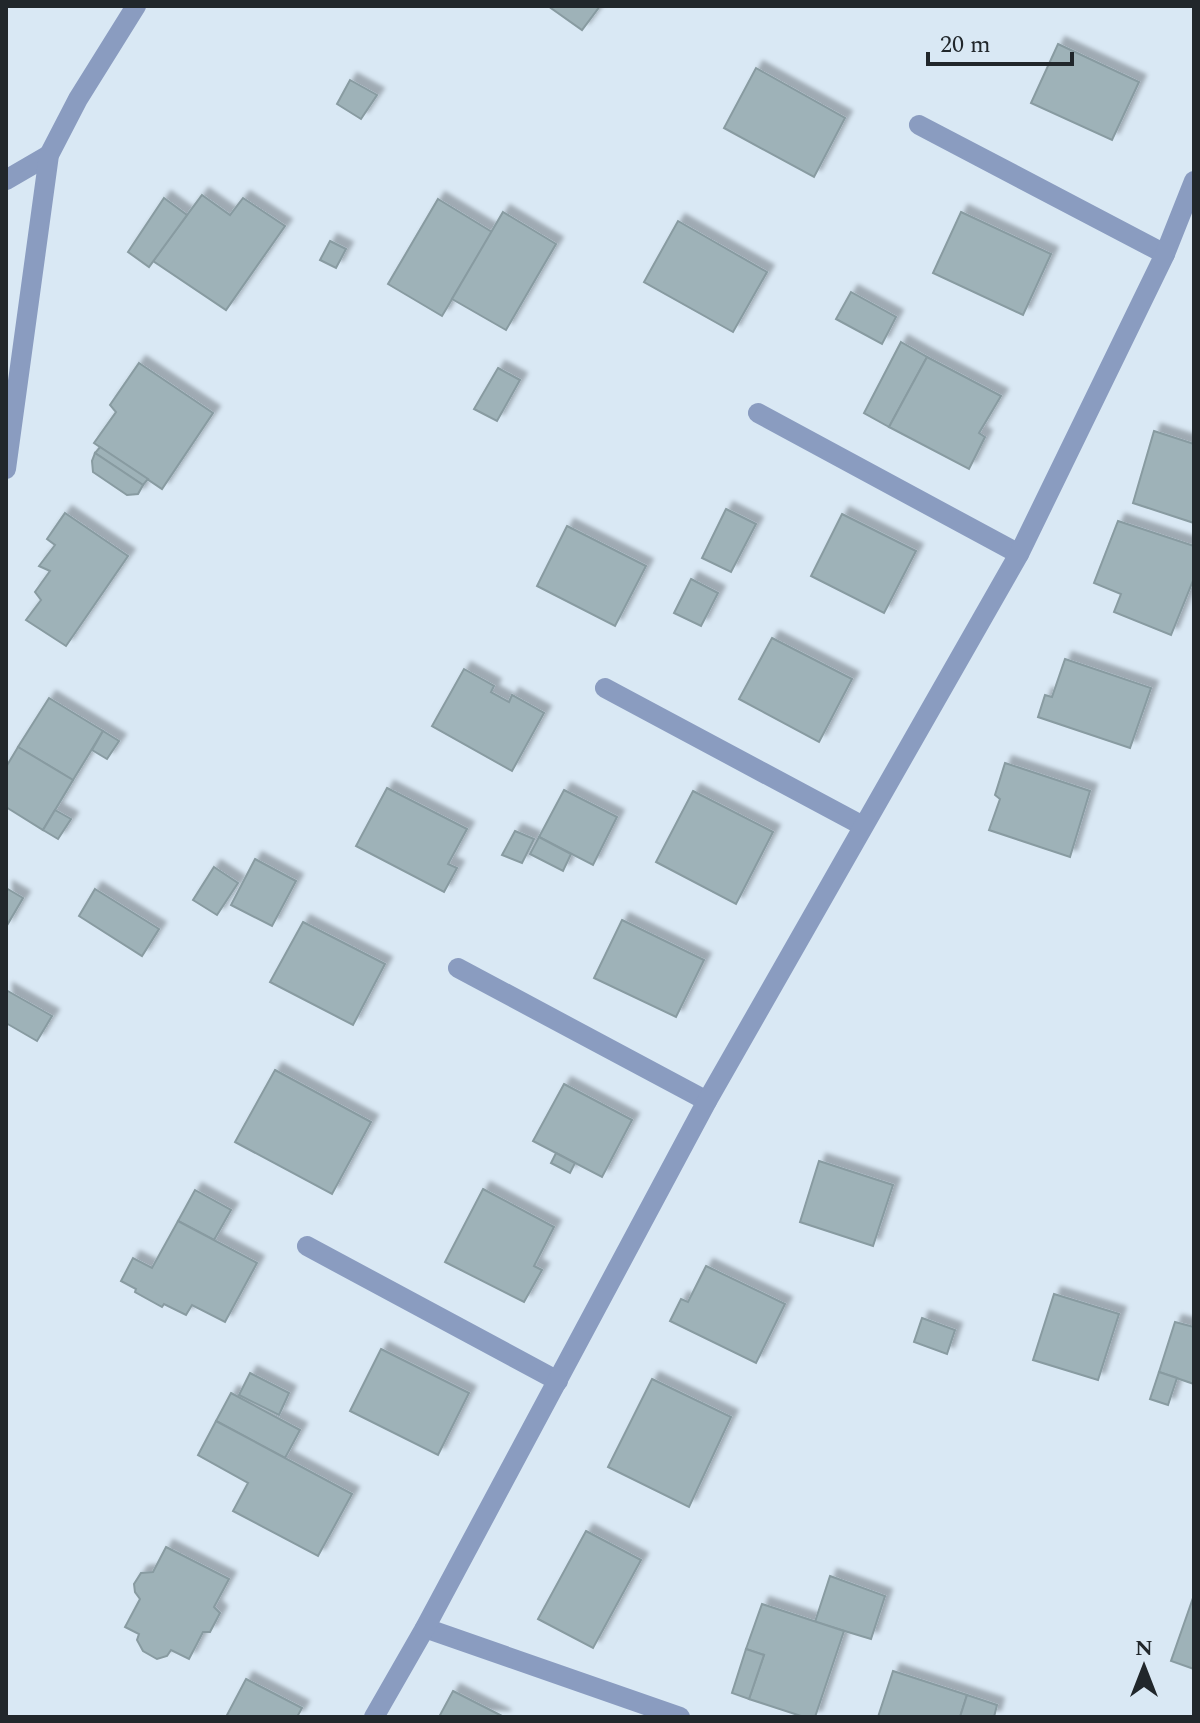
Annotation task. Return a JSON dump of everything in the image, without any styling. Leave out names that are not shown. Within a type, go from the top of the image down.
[{"type":"street","points":[[6,469],[49,155],[78,99],[136,6]]},
{"type":"street","points":[[919,125],[1165,254]]},
{"type":"street","points":[[6,180],[49,155]]},
{"type":"street","points":[[374,1717],[425,1628],[707,1101],[1019,554],[1165,254],[1194,181]]},
{"type":"street","points":[[758,413],[1019,554]]},
{"type":"street","points":[[605,688],[863,826]]},
{"type":"street","points":[[458,968],[707,1101]]},
{"type":"street","points":[[307,1246],[558,1381]]},
{"type":"street","points":[[425,1628],[680,1717]]},
{"type":"building","points":[[548,6],[600,6],[582,30]]},
{"type":"building","points":[[1058,44],[1139,82],[1112,140],[1031,103]]},
{"type":"building","points":[[756,68],[845,118],[814,177],[724,128]]},
{"type":"building","points":[[350,80],[377,95],[361,119],[337,104]]},
{"type":"building","points":[[202,195],[230,215],[243,198],[285,226],[226,310],[153,261]]},
{"type":"building","points":[[164,198],[187,215],[149,267],[128,252]]},
{"type":"building","points":[[438,199],[492,232],[442,316],[388,284]]},
{"type":"building","points":[[503,212],[556,244],[506,330],[452,299]]},
{"type":"building","points":[[961,212],[1051,254],[1023,315],[933,273]]},
{"type":"building","points":[[678,221],[767,272],[733,332],[644,282]]},
{"type":"building","points":[[330,241],[346,249],[336,268],[320,260]]},
{"type":"building","points":[[851,292],[896,317],[882,344],[836,319]]},
{"type":"building","points":[[901,342],[927,357],[889,427],[864,413]]},
{"type":"building","points":[[927,357],[1001,396],[979,433],[985,437],[969,469],[889,427]]},
{"type":"building","points":[[139,363],[213,413],[162,489],[94,443],[116,412],[110,405]]},
{"type":"building","points":[[498,368],[520,380],[497,421],[474,409]]},
{"type":"building","points":[[1154,431],[1194,444],[1194,523],[1133,503]]},
{"type":"building","points":[[100,447],[148,479],[143,485],[95,453]]},
{"type":"building","points":[[95,453],[143,485],[138,494],[127,495],[93,472]]},
{"type":"building","points":[[726,509],[756,524],[731,572],[702,558]]},
{"type":"building","points":[[65,513],[128,556],[66,646],[26,620],[41,600],[35,592],[50,571],[39,566],[55,545],[47,539]]},
{"type":"building","points":[[842,514],[916,551],[884,613],[811,576]]},
{"type":"building","points":[[1118,521],[1194,546],[1194,578],[1171,635],[1114,612],[1121,594],[1094,583]]},
{"type":"building","points":[[567,526],[646,566],[615,626],[537,586]]},
{"type":"building","points":[[691,579],[718,593],[701,626],[674,613]]},
{"type":"building","points":[[772,638],[852,679],[819,742],[739,699]]},
{"type":"building","points":[[1065,659],[1151,688],[1130,748],[1038,717],[1045,695],[1052,697]]},
{"type":"building","points":[[464,669],[494,686],[491,692],[509,702],[512,695],[544,713],[512,771],[432,726]]},
{"type":"building","points":[[49,698],[103,731],[73,780],[18,747]]},
{"type":"building","points":[[103,731],[119,741],[107,759],[92,750]]},
{"type":"building","points":[[18,747],[73,780],[43,830],[6,807],[6,767]]},
{"type":"building","points":[[1005,763],[1090,791],[1070,857],[989,830],[1000,799],[995,795]]},
{"type":"building","points":[[387,788],[467,829],[448,864],[457,868],[444,892],[356,846]]},
{"type":"building","points":[[564,790],[617,817],[593,865],[539,837]]},
{"type":"building","points":[[693,791],[773,832],[736,904],[656,862]]},
{"type":"building","points":[[55,810],[71,819],[58,839],[43,830]]},
{"type":"building","points":[[515,831],[534,839],[522,863],[502,855]]},
{"type":"building","points":[[539,837],[571,854],[563,871],[530,854]]},
{"type":"building","points":[[255,859],[296,881],[272,926],[231,905]]},
{"type":"building","points":[[214,867],[238,883],[217,915],[193,900]]},
{"type":"building","points":[[6,888],[23,898],[6,927]]},
{"type":"building","points":[[95,889],[159,929],[142,956],[79,916]]},
{"type":"building","points":[[622,920],[704,960],[676,1017],[594,978]]},
{"type":"building","points":[[303,922],[385,964],[353,1025],[270,982]]},
{"type":"building","points":[[6,990],[52,1016],[37,1041],[6,1023]]},
{"type":"building","points":[[275,1070],[371,1122],[332,1194],[235,1142]]},
{"type":"building","points":[[564,1084],[632,1120],[602,1177],[533,1141]]},
{"type":"building","points":[[556,1153],[575,1163],[570,1173],[551,1163]]},
{"type":"building","points":[[819,1161],[893,1185],[873,1246],[800,1222]]},
{"type":"building","points":[[483,1189],[554,1227],[534,1266],[542,1270],[524,1302],[445,1262]]},
{"type":"building","points":[[195,1190],[231,1210],[214,1240],[178,1221]]},
{"type":"building","points":[[178,1221],[257,1263],[225,1322],[192,1305],[186,1315],[164,1304],[162,1307],[121,1281],[133,1258],[152,1268]]},
{"type":"building","points":[[706,1266],[785,1304],[756,1363],[670,1321],[681,1299],[688,1302]]},
{"type":"building","points":[[1054,1294],[1119,1314],[1098,1380],[1033,1360]]},
{"type":"building","points":[[922,1318],[955,1330],[947,1354],[914,1342]]},
{"type":"building","points":[[1175,1322],[1194,1327],[1194,1384],[1159,1372]]},
{"type":"building","points":[[381,1349],[469,1393],[438,1455],[350,1411]]},
{"type":"building","points":[[1159,1372],[1177,1378],[1168,1405],[1150,1399]]},
{"type":"building","points":[[250,1373],[289,1393],[279,1415],[239,1395]]},
{"type":"building","points":[[652,1379],[731,1417],[689,1507],[608,1467]]},
{"type":"building","points":[[231,1393],[300,1430],[285,1458],[216,1421]]},
{"type":"building","points":[[216,1421],[352,1494],[318,1556],[233,1511],[248,1483],[198,1455]]},
{"type":"building","points":[[586,1531],[641,1560],[593,1648],[538,1619]]},
{"type":"building","points":[[166,1547],[229,1579],[214,1607],[220,1613],[210,1632],[203,1632],[189,1659],[171,1650],[167,1656],[157,1659],[143,1651],[137,1640],[139,1634],[125,1627],[140,1599],[134,1584],[141,1573],[153,1572]]},
{"type":"building","points":[[830,1576],[885,1596],[871,1639],[815,1622]]},
{"type":"building","points":[[1194,1595],[1194,1669],[1171,1661]]},
{"type":"building","points":[[762,1604],[844,1631],[815,1717],[804,1717],[749,1699],[764,1655],[746,1649]]},
{"type":"building","points":[[746,1649],[764,1655],[749,1699],[732,1693]]},
{"type":"building","points":[[893,1671],[967,1695],[960,1717],[878,1717]]},
{"type":"building","points":[[246,1679],[302,1708],[297,1717],[226,1717]]},
{"type":"building","points":[[453,1691],[504,1717],[439,1717]]},
{"type":"building","points":[[967,1695],[997,1705],[994,1717],[960,1717]]}]
